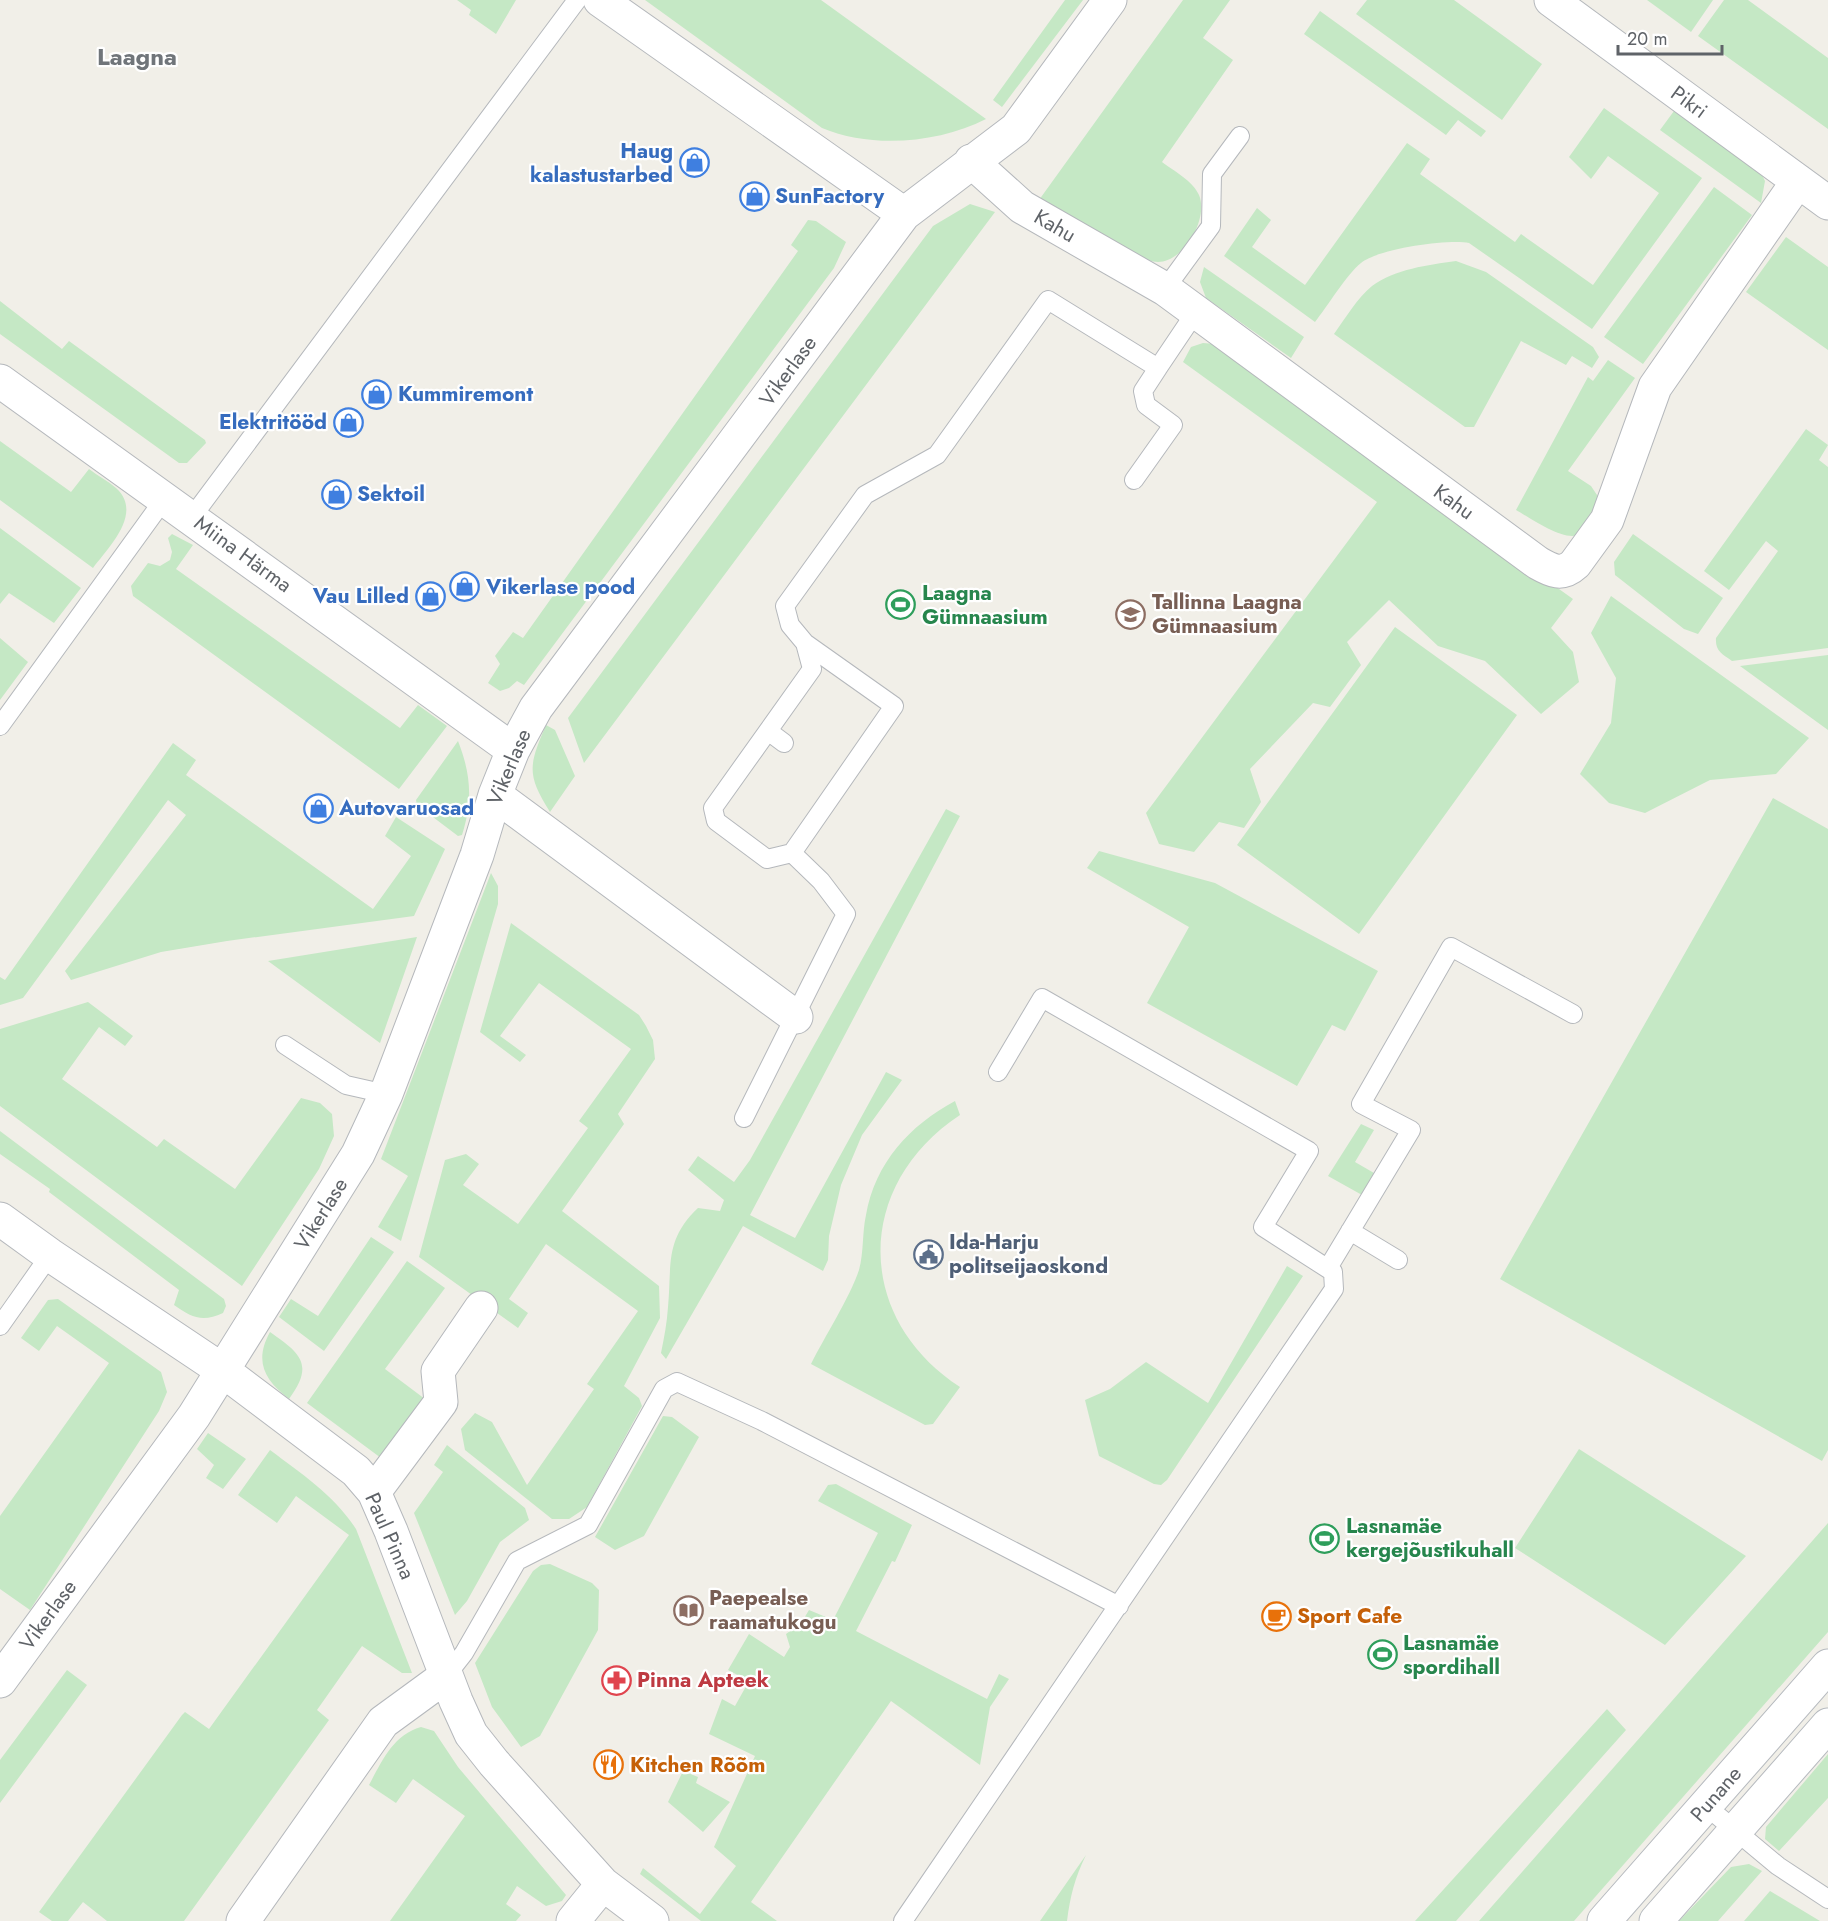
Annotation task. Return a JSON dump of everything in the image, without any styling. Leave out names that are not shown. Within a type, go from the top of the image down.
[{"type":"street","points":[[600,0],[904,214]]},
{"type":"street","name":"Vikerlase","points":[[4,1667],[194,1416],[358,1154],[386,1094],[477,855],[495,795],[513,750],[536,708],[904,214],[1016,129],[1110,0]]},
{"type":"street","name":"Pikri","points":[[1551,0],[1828,203]]},
{"type":"street","name":"Kahu","points":[[971,161],[1022,207],[1165,289],[1538,563],[1558,572],[1568,570],[1607,520],[1655,387],[1798,181]]},
{"type":"street","name":"Miina Härma","points":[[0,381],[513,750]]},
{"type":"street","points":[[495,795],[796,1017]]},
{"type":"street","name":"Paul Pinna","points":[[0,1219],[222,1370],[356,1471],[374,1492],[392,1531],[446,1676],[477,1741],[603,1884],[652,1921]]},
{"type":"street","points":[[374,1492],[441,1402],[438,1371],[481,1308]]},
{"type":"street","name":"Punane","points":[[1604,1921],[1828,1666]]},
{"type":"street","points":[[243,1921],[383,1722],[446,1676]]},
{"type":"street","name":"Punane","points":[[1656,1921],[1828,1725]]},
{"type":"street","points":[[573,1921],[603,1884]]},
{"type":"lane","points":[[192,517],[577,0]]},
{"type":"lane","points":[[1165,289],[1211,226],[1212,174],[1240,136]]},
{"type":"lane","points":[[806,643],[812,669],[713,808],[716,821],[767,859],[792,853],[894,706],[806,643],[790,625],[785,606],[865,495],[937,455],[1048,300],[1158,368]]},
{"type":"lane","points":[[1134,480],[1173,425],[1146,405],[1143,391],[1195,313]]},
{"type":"lane","points":[[0,726],[165,498]]},
{"type":"lane","points":[[768,731],[784,743]]},
{"type":"lane","points":[[744,1118],[846,914],[821,881],[792,853]]},
{"type":"lane","points":[[1328,1268],[1411,1130],[1361,1104],[1451,947],[1573,1014]]},
{"type":"lane","points":[[903,1921],[1334,1289],[1333,1272],[1263,1227],[1308,1151],[1042,998],[998,1072]]},
{"type":"lane","points":[[285,1045],[346,1085],[386,1094]]},
{"type":"lane","points":[[1350,1231],[1398,1260]]},
{"type":"lane","points":[[0,1326],[50,1255]]},
{"type":"lane","points":[[446,1676],[464,1653],[517,1561],[588,1525],[664,1389],[677,1382],[762,1421],[1119,1606]]},
{"type":"lane","points":[[1706,1806],[1778,1866],[1826,1894]]},
{"type":"green space","points":[[457,0],[516,0],[496,34],[469,15],[471,10]]},
{"type":"green space","points":[[645,0],[821,0],[986,119],[968,127],[927,138],[883,141],[841,135],[822,128]]},
{"type":"green space","points":[[1065,0],[1083,0],[1002,107],[993,100]]},
{"type":"green space","points":[[1183,0],[1230,0],[1203,38],[1233,60],[1162,162],[1192,185],[1199,195],[1201,204],[1197,226],[1185,247],[1168,260],[1158,262],[1117,246],[1039,200]]},
{"type":"green space","points":[[1367,0],[1454,0],[1542,64],[1502,120],[1356,14]]},
{"type":"green space","points":[[1647,0],[1713,0],[1691,32]]},
{"type":"green space","points":[[1724,0],[1748,0],[1828,58],[1828,129],[1698,36]]},
{"type":"green space","points":[[1320,11],[1486,131],[1481,137],[1458,120],[1446,135],[1304,34]]},
{"type":"green space","points":[[1604,108],[1702,178],[1592,329],[1469,243],[1445,242],[1413,246],[1370,258],[1361,263],[1350,275],[1315,322],[1224,256],[1257,208],[1271,220],[1252,247],[1305,285],[1407,143],[1430,159],[1420,174],[1515,242],[1521,234],[1593,285],[1659,193],[1608,156],[1591,179],[1569,157]]},
{"type":"green space","points":[[1674,111],[1762,175],[1765,181],[1761,203],[1660,130]]},
{"type":"green space","points":[[1714,187],[1752,215],[1643,364],[1604,337]]},
{"type":"green space","points":[[970,204],[995,212],[584,763],[568,718],[933,226]]},
{"type":"green space","points":[[808,220],[816,221],[846,242],[834,268],[524,685],[517,681],[509,688],[500,691],[488,683],[500,664],[495,656],[513,632],[523,638],[798,251],[791,245]]},
{"type":"green space","points":[[1786,237],[1828,267],[1828,350],[1746,292]]},
{"type":"green space","points":[[1456,261],[1486,272],[1593,347],[1599,357],[1592,368],[1572,356],[1566,365],[1521,341],[1474,427],[1465,427],[1334,334],[1361,296],[1381,280],[1412,269]]},
{"type":"green space","points":[[1204,267],[1304,337],[1291,358],[1206,298],[1200,282]]},
{"type":"green space","points":[[0,301],[62,349],[69,341],[205,440],[206,443],[187,463],[179,463],[0,334]]},
{"type":"green space","points":[[1203,343],[1215,344],[1573,599],[1551,628],[1573,652],[1579,682],[1541,714],[1485,661],[1438,646],[1389,600],[1347,642],[1361,665],[1330,707],[1313,703],[1250,769],[1261,802],[1244,828],[1219,822],[1194,852],[1159,844],[1146,813],[1377,502],[1183,362],[1191,347]]},
{"type":"green space","points":[[1608,360],[1635,378],[1568,471],[1591,486],[1601,501],[1581,533],[1575,536],[1558,533],[1516,510],[1588,377],[1593,381]]},
{"type":"green space","points":[[1806,429],[1828,445],[1819,460],[1828,467],[1828,648],[1732,661],[1718,649],[1716,638],[1778,551],[1766,541],[1729,590],[1704,571]]},
{"type":"green space","points":[[0,441],[71,492],[89,469],[116,488],[124,498],[125,519],[121,530],[93,568],[0,500]]},
{"type":"green space","points":[[0,528],[81,588],[54,623],[9,593],[0,604]]},
{"type":"green space","points":[[172,534],[193,545],[176,569],[400,728],[418,705],[447,726],[399,789],[133,596],[131,586],[148,563],[160,566],[170,560],[172,552],[168,538]]},
{"type":"green space","points":[[1633,534],[1723,598],[1698,634],[1684,629],[1615,575],[1614,562]]},
{"type":"green space","points":[[1611,596],[1809,738],[1776,774],[1710,780],[1645,813],[1609,803],[1580,774],[1611,723],[1616,678],[1591,633]]},
{"type":"green space","points":[[1395,627],[1517,715],[1359,934],[1237,845]]},
{"type":"green space","points":[[0,638],[28,662],[0,700]]},
{"type":"green space","points":[[1828,655],[1828,730],[1740,666]]},
{"type":"green space","points":[[546,725],[555,730],[575,776],[550,812],[537,788],[533,769],[533,760]]},
{"type":"green space","points":[[458,741],[466,765],[469,799],[466,823],[462,835],[458,836],[417,805],[416,800]]},
{"type":"green space","points":[[173,743],[196,760],[186,775],[373,909],[411,856],[385,836],[396,817],[445,849],[414,916],[161,952],[71,980],[65,971],[186,815],[168,800],[23,998],[0,1005],[0,977],[5,980]]},
{"type":"green space","points":[[1773,798],[1828,829],[1828,1450],[1822,1461],[1500,1279]]},
{"type":"green space","points":[[946,809],[960,816],[750,1215],[795,1238],[886,1072],[902,1080],[862,1135],[841,1185],[829,1236],[828,1260],[823,1271],[743,1226],[666,1359],[661,1353],[667,1319],[670,1266],[675,1243],[687,1220],[698,1208],[720,1211],[724,1200],[688,1170],[698,1156],[734,1182],[750,1160]]},
{"type":"green space","points":[[1099,851],[1215,883],[1378,971],[1345,1031],[1332,1025],[1297,1086],[1147,1003],[1189,927],[1087,868]]},
{"type":"green space","points":[[491,873],[498,886],[498,904],[401,1241],[378,1227],[408,1176],[381,1159]]},
{"type":"green space","points":[[511,923],[639,1015],[653,1040],[655,1059],[618,1114],[624,1124],[562,1211],[659,1286],[660,1318],[624,1386],[639,1398],[642,1406],[587,1507],[569,1519],[552,1519],[465,1450],[461,1429],[475,1413],[492,1422],[527,1485],[594,1389],[587,1384],[638,1311],[546,1244],[509,1299],[528,1313],[518,1328],[419,1257],[445,1160],[466,1154],[479,1164],[463,1185],[518,1224],[588,1128],[579,1121],[631,1049],[539,983],[500,1036],[526,1055],[520,1062],[480,1032]]},
{"type":"green space","points":[[417,937],[380,1043],[268,961]]},
{"type":"green space","points":[[88,1002],[133,1036],[125,1046],[99,1027],[62,1079],[157,1147],[164,1139],[235,1189],[301,1098],[320,1103],[332,1114],[334,1136],[319,1169],[242,1286],[0,1106],[0,1029]]},
{"type":"green space","points":[[955,1101],[960,1115],[925,1144],[900,1177],[885,1214],[880,1251],[885,1289],[900,1325],[925,1358],[960,1387],[933,1424],[925,1425],[811,1364],[855,1281],[862,1256],[865,1222],[871,1196],[886,1162],[909,1134]]},
{"type":"green space","points":[[1361,1124],[1374,1130],[1355,1162],[1374,1173],[1362,1195],[1328,1176]]},
{"type":"green space","points":[[0,1131],[224,1299],[226,1306],[223,1313],[203,1318],[186,1313],[174,1305],[179,1290],[49,1192],[50,1189],[0,1154]]},
{"type":"green space","points":[[371,1237],[394,1252],[324,1351],[279,1317],[291,1299],[318,1316]]},
{"type":"green space","points":[[407,1261],[445,1288],[385,1369],[429,1402],[385,1461],[307,1403]]},
{"type":"green space","points":[[1287,1266],[1303,1276],[1167,1480],[1161,1485],[1154,1484],[1099,1456],[1085,1400],[1110,1389],[1146,1362],[1208,1403]]},
{"type":"green space","points":[[58,1299],[161,1372],[167,1392],[159,1411],[30,1610],[0,1589],[0,1516],[109,1363],[57,1326],[39,1351],[21,1338],[48,1300]]},
{"type":"green space","points":[[270,1332],[289,1346],[300,1360],[301,1377],[289,1399],[273,1385],[264,1369],[263,1352]]},
{"type":"green space","points":[[663,1416],[672,1417],[699,1437],[644,1536],[615,1550],[595,1537]]},
{"type":"green space","points":[[208,1433],[246,1459],[223,1489],[206,1478],[214,1465],[197,1449]]},
{"type":"green space","points":[[447,1445],[525,1508],[529,1520],[500,1542],[467,1601],[455,1615],[414,1513],[443,1472],[434,1465]]},
{"type":"green space","points":[[1579,1449],[1746,1556],[1665,1645],[1515,1548]]},
{"type":"green space","points":[[270,1450],[328,1495],[356,1529],[412,1673],[402,1673],[362,1646],[317,1710],[329,1720],[184,1921],[107,1921],[83,1902],[68,1921],[52,1921],[39,1912],[182,1715],[185,1712],[209,1729],[349,1535],[296,1496],[277,1523],[238,1495]]},
{"type":"green space","points":[[836,1484],[912,1525],[895,1562],[892,1561],[856,1631],[987,1699],[999,1674],[1009,1679],[990,1707],[980,1765],[891,1701],[751,1902],[777,1921],[701,1921],[640,1874],[643,1868],[700,1914],[736,1866],[714,1847],[755,1756],[709,1734],[722,1699],[735,1706],[749,1681],[728,1670],[749,1634],[784,1657],[790,1647],[786,1634],[793,1629],[797,1630],[809,1610],[833,1620],[878,1533],[818,1501],[828,1485]]},
{"type":"green space","points":[[1828,1523],[1828,1632],[1574,1921],[1479,1921]]},
{"type":"green space","points":[[550,1564],[592,1583],[599,1590],[598,1630],[540,1736],[521,1747],[492,1707],[475,1663],[533,1571],[541,1565]]},
{"type":"green space","points":[[67,1670],[87,1685],[0,1803],[0,1760]]},
{"type":"green space","points":[[1607,1709],[1626,1730],[1456,1921],[1415,1921]]},
{"type":"green space","points":[[421,1727],[434,1731],[458,1767],[566,1895],[562,1901],[546,1906],[517,1886],[506,1904],[521,1915],[516,1921],[390,1921],[465,1816],[413,1779],[396,1803],[369,1785],[389,1750],[403,1736]]},
{"type":"green space","points":[[1828,1754],[1828,1798],[1779,1851],[1765,1839],[1766,1827]]},
{"type":"green space","points":[[683,1771],[698,1777],[696,1783],[730,1802],[703,1832],[668,1802]]},
{"type":"green space","points":[[1086,1855],[1074,1887],[1067,1921],[1040,1921]]},
{"type":"green space","points":[[1749,1864],[1762,1871],[1718,1921],[1679,1921],[1731,1867]]},
{"type":"green space","points":[[1770,1891],[1820,1921],[1744,1921]]},
{"type":"place","name":"Haug kalastustarbed","points":[[694,163]]},
{"type":"place","name":"SunFactory","points":[[754,196]]},
{"type":"place","name":"Kummiremont","points":[[377,394]]},
{"type":"place","name":"Elektritööd","points":[[348,422]]},
{"type":"place","name":"Sektoil","points":[[336,494]]},
{"type":"place","name":"Vikerlase pood","points":[[465,587]]},
{"type":"place","name":"Vau Lilled","points":[[430,596]]},
{"type":"place","name":"Laagna Gümnaasium","points":[[901,605]]},
{"type":"place","name":"Tallinna Laagna Gümnaasium","points":[[1131,614]]},
{"type":"place","name":"Autovaruosad","points":[[318,808]]},
{"type":"place","name":"Ida-Harju politseijaoskond","points":[[928,1254]]},
{"type":"place","name":"Lasnamäe kergejõustikuhall","points":[[1325,1538]]},
{"type":"place","name":"Paepealse raamatukogu","points":[[688,1610]]},
{"type":"place","name":"Sport Cafe","points":[[1276,1616]]},
{"type":"place","name":"Lasnamäe spordihall","points":[[1382,1655]]},
{"type":"place","name":"Pinna Apteek","points":[[616,1680]]},
{"type":"place","name":"Kitchen Rõõm","points":[[609,1765]]},
{"type":"district","name":"Laagna","points":[[137,57]]}]
